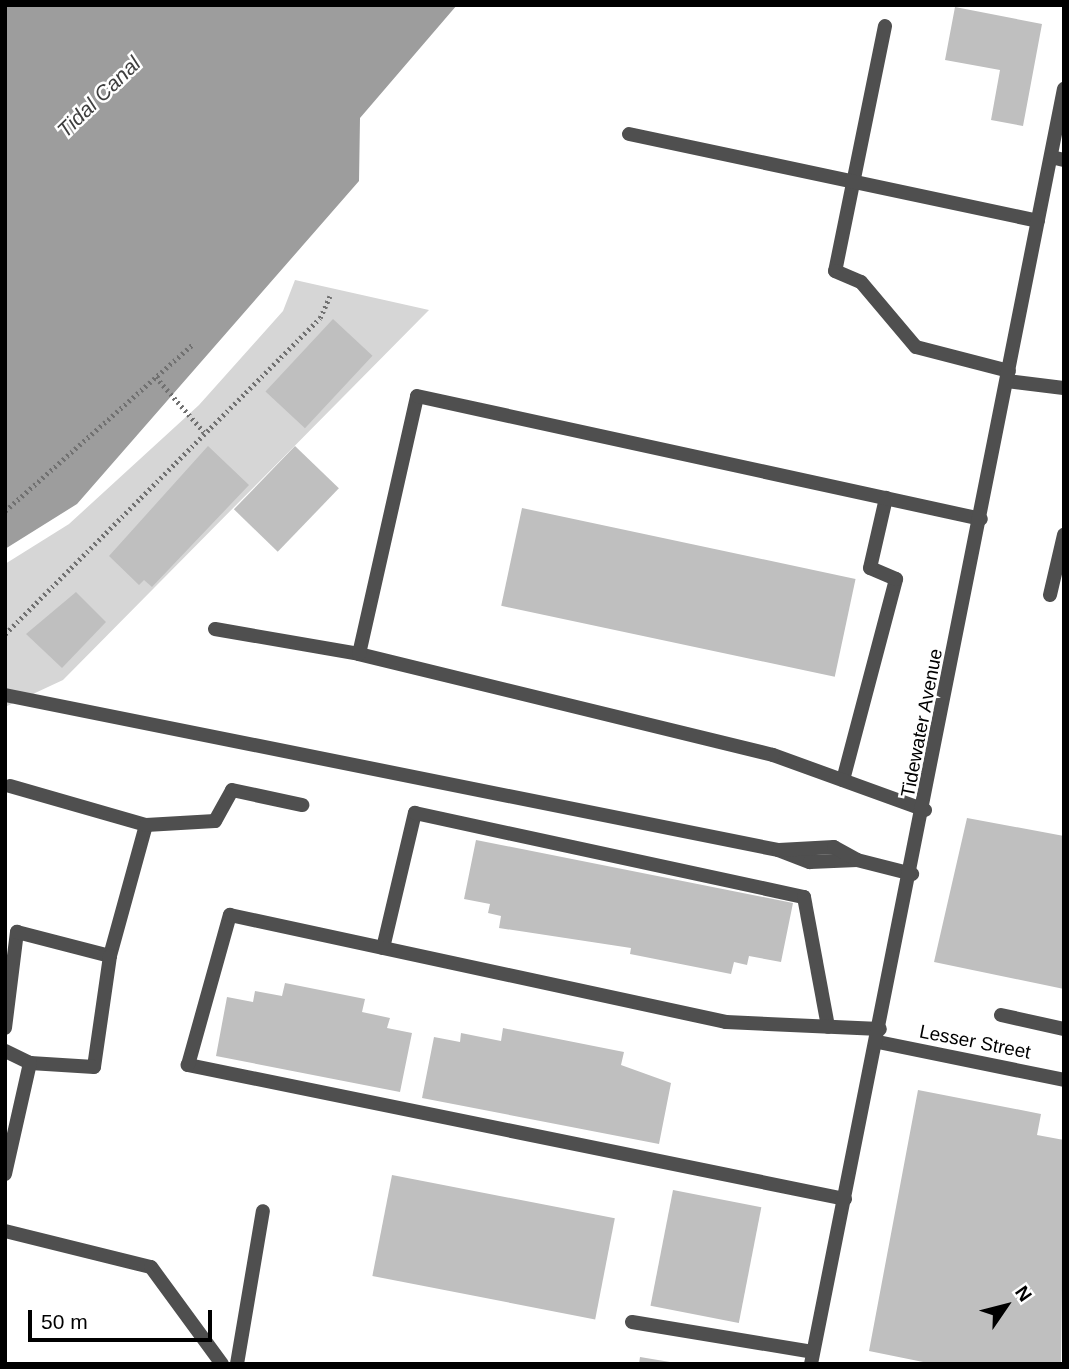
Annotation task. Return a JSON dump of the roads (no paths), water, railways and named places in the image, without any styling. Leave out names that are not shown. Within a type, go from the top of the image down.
[{"type":"street","points":[[885,26],[835,271],[860,282],[916,346],[1008,376],[1064,388]]},
{"type":"street","name":"Tidewater Avenue","points":[[812,1358],[925,810],[1038,221],[1057,159],[1064,89]]},
{"type":"street","points":[[629,134],[851,184],[1038,221]]},
{"type":"street","points":[[359,654],[417,396],[981,519]]},
{"type":"street","points":[[843,780],[896,579],[870,568],[886,498]]},
{"type":"street","points":[[1050,595],[1064,535]]},
{"type":"street","points":[[215,629],[359,654],[773,755],[925,810]]},
{"type":"street","points":[[5,695],[778,850],[812,843],[857,860],[912,874]]},
{"type":"street","points":[[10,786],[146,825],[215,821],[232,790],[302,805]]},
{"type":"street","points":[[383,948],[415,813],[804,897],[828,1027]]},
{"type":"street","points":[[5,1051],[30,1063],[93,1067],[110,956],[146,825]]},
{"type":"street","name":"Lesser Street","points":[[845,1199],[188,1065],[230,915],[726,1022],[828,1027],[879,1036],[1064,1080]]},
{"type":"street","points":[[5,1028],[18,932],[110,956]]},
{"type":"street","points":[[1000,1015],[1064,1029]]},
{"type":"street","points":[[5,1174],[30,1063]]},
{"type":"street","points":[[237,1364],[263,1211]]},
{"type":"street","points":[[5,1231],[151,1267],[222,1364]]},
{"type":"street","points":[[632,1322],[812,1358]]},
{"type":"water","name":"Tidal Canal","points":[[5,5],[457,5],[360,118],[359,181],[77,504],[5,549]]}]
